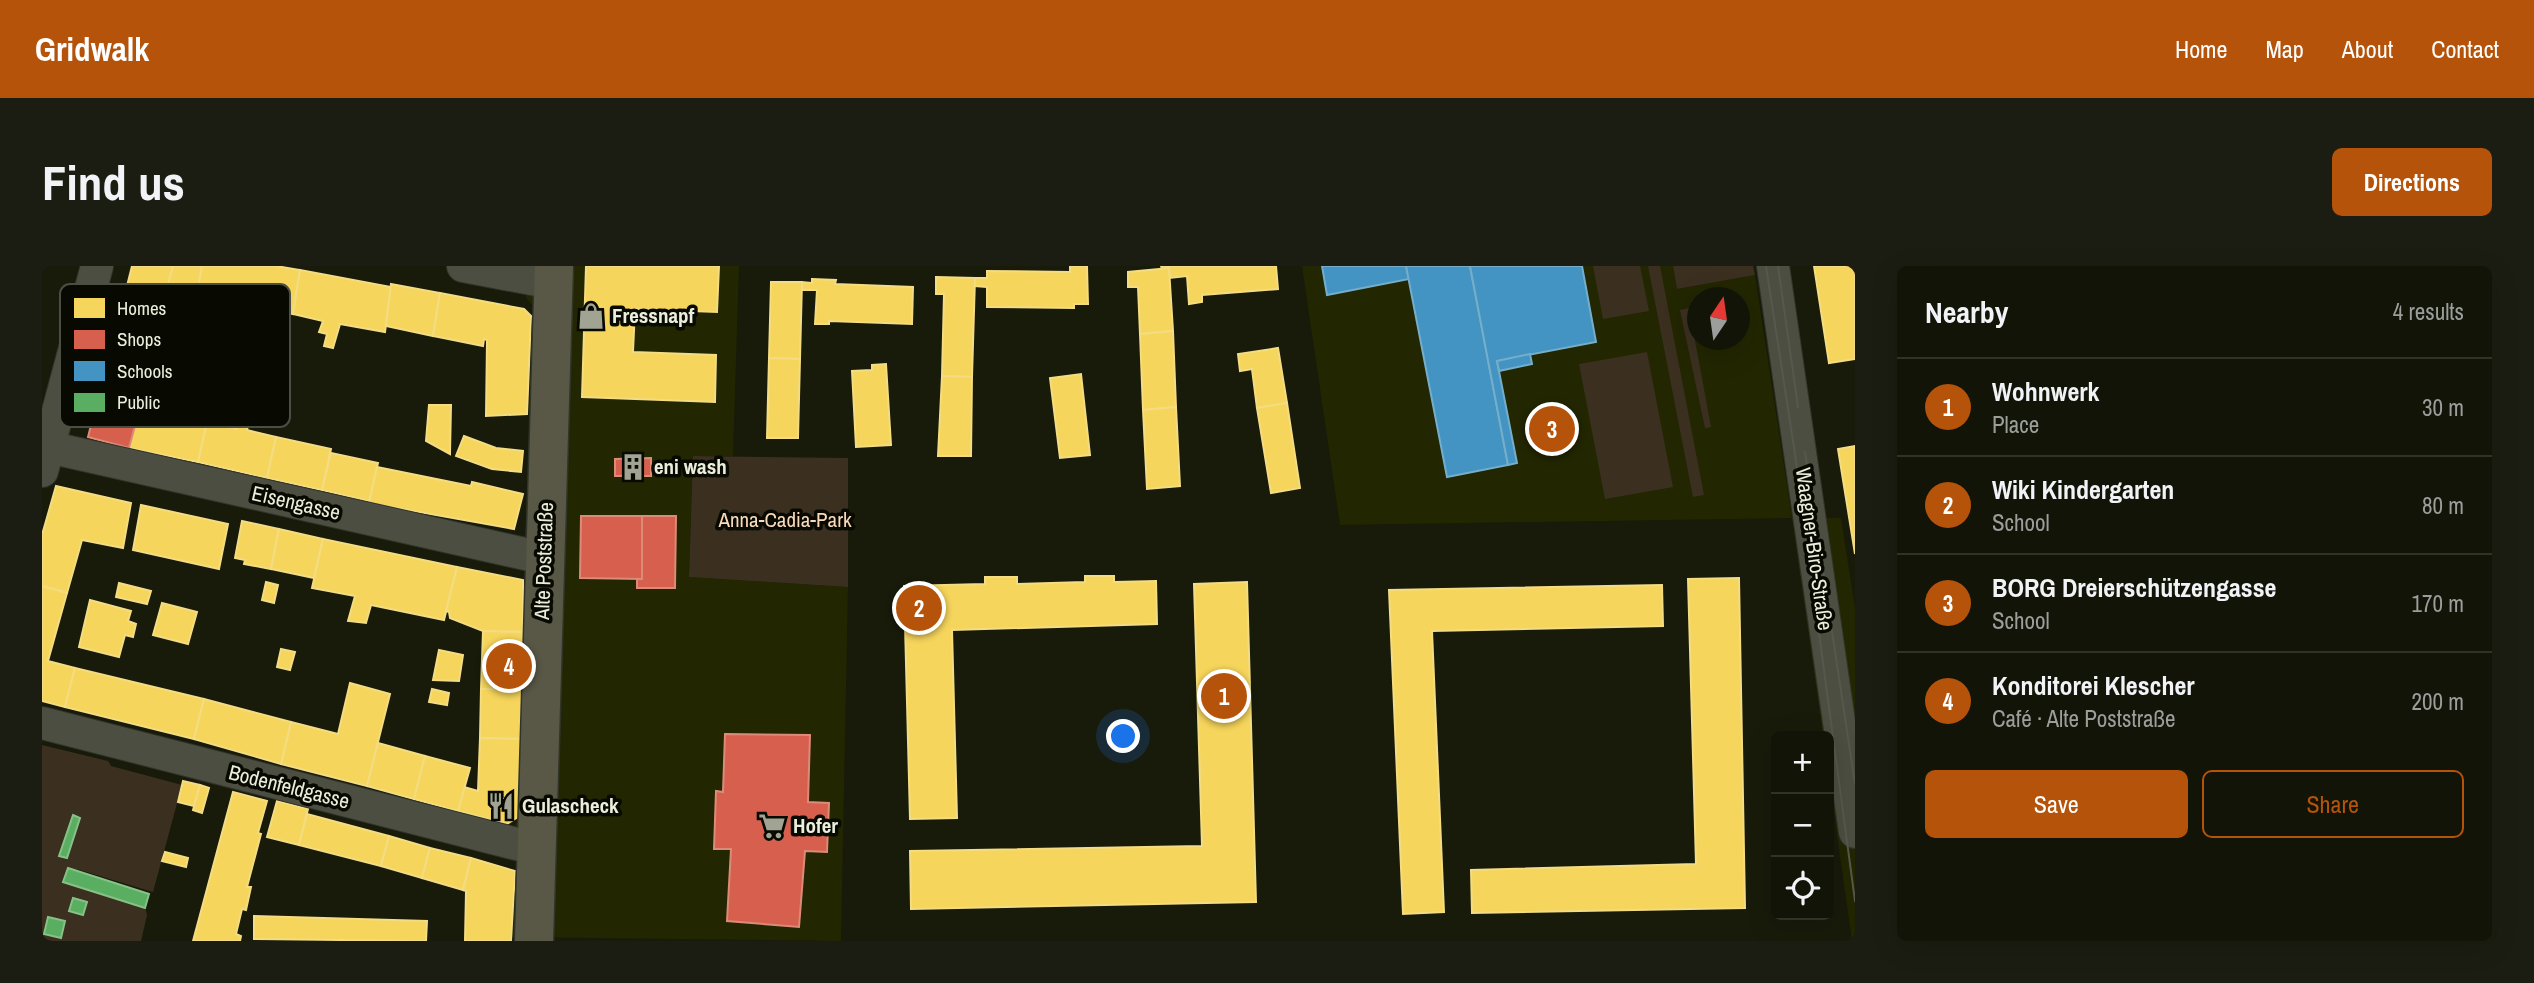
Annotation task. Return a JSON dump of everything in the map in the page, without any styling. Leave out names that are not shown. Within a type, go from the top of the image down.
[{"type":"main road","name":"Alte Poststraße","points":[[534,941],[543,558],[554,274]]},
{"type":"street","points":[[92,284],[97,266]]},
{"type":"street","points":[[463,266],[554,274]]},
{"type":"street","name":"Waagner-Biro-Straße","points":[[1773,266],[1855,832]]},
{"type":"street","points":[[45,459],[60,403]]},
{"type":"street","name":"Eisengasse","points":[[45,459],[543,558]]},
{"type":"street","name":"Bodenfeldgasse","points":[[42,723],[536,849]]},
{"type":"shaded area","points":[[527,266],[739,266],[733,456],[693,456],[689,577],[848,587],[841,941],[511,937],[516,868],[514,826],[519,818],[527,574],[523,568],[522,543],[525,533],[531,440],[536,309],[526,298]]},
{"type":"shaded area","points":[[1302,266],[1673,266],[1677,289],[1687,287],[1687,350],[1750,350],[1750,287],[1688,287],[1755,275],[1792,518],[1340,525]]},
{"type":"shaded area","points":[[1792,518],[1841,518],[1855,608],[1855,941],[1852,941],[1834,813],[1834,731],[1822,731]]},
{"type":"green space","points":[[1593,266],[1640,266],[1649,311],[1603,319]]},
{"type":"green space","points":[[1648,266],[1660,266],[1704,495],[1693,497]]},
{"type":"green space","points":[[1673,266],[1753,266],[1755,275],[1677,289]]},
{"type":"green space","points":[[1687,308],[1687,343],[1680,310]]},
{"type":"green space","points":[[1688,350],[1697,350],[1711,427],[1705,428]]},
{"type":"green space","points":[[1647,352],[1673,487],[1605,499],[1579,364]]},
{"type":"green space","name":"Anna-Cadia-Park","points":[[693,456],[848,458],[848,587],[689,577]]},
{"type":"green space","points":[[42,745],[108,761],[111,766],[182,785],[153,892],[68,868],[63,882],[145,908],[147,915],[141,941],[42,941]]},
{"type":"building: Homes","points":[[132,266],[173,266],[170,284],[128,284]]},
{"type":"building: Homes","points":[[173,266],[202,266],[199,284],[168,284]]},
{"type":"building: Homes","points":[[202,266],[276,266],[300,270],[293,314],[290,313],[290,284],[199,284]]},
{"type":"building: Homes","points":[[586,266],[719,266],[717,312],[635,309],[633,352],[716,355],[715,402],[582,397]]},
{"type":"building: Homes","points":[[1070,266],[1087,266],[1088,304],[1074,304],[1074,308],[987,307],[987,287],[975,286],[975,278],[987,278],[987,271],[1070,272]]},
{"type":"building: Homes","points":[[1161,266],[1276,266],[1278,289],[1202,295],[1202,302],[1189,304],[1187,276],[1170,278],[1169,268],[1162,269]]},
{"type":"building: Homes","points":[[1814,266],[1855,266],[1855,359],[1829,363]]},
{"type":"building: Homes","points":[[1169,268],[1173,331],[1140,334],[1138,287],[1128,287],[1128,272]]},
{"type":"building: Homes","points":[[300,270],[391,287],[385,332],[340,324],[333,348],[324,346],[327,334],[319,332],[323,321],[293,314]]},
{"type":"building: Homes","points":[[936,277],[975,278],[972,377],[942,376],[944,294],[936,294]]},
{"type":"building: Homes","points":[[812,279],[836,280],[835,284],[913,287],[912,324],[829,321],[829,324],[815,324],[817,290],[802,290],[802,282],[812,283]]},
{"type":"building: Homes","points":[[771,282],[802,282],[800,359],[769,358]]},
{"type":"building: Homes","points":[[391,284],[440,293],[433,336],[386,326]]},
{"type":"building: Homes","points":[[440,293],[524,309],[531,316],[527,414],[486,416],[487,340],[484,339],[483,346],[433,336]]},
{"type":"building: Homes","points":[[1173,331],[1176,407],[1143,410],[1140,334]]},
{"type":"building: Homes","points":[[1278,348],[1287,403],[1257,408],[1252,369],[1240,371],[1238,354]]},
{"type":"building: Homes","points":[[769,358],[800,359],[798,438],[767,438]]},
{"type":"building: Homes","points":[[886,364],[891,445],[856,447],[852,371],[872,370],[872,365]]},
{"type":"building: Homes","points":[[1081,374],[1090,455],[1060,458],[1050,378]]},
{"type":"building: Homes","points":[[942,376],[972,377],[971,456],[938,456]]},
{"type":"building: Homes","points":[[1287,403],[1300,488],[1271,493],[1257,408]]},
{"type":"building: Homes","points":[[429,405],[451,405],[450,454],[426,441]]},
{"type":"building: Homes","points":[[1176,407],[1180,486],[1147,489],[1143,410]]},
{"type":"building: Homes","points":[[134,427],[206,427],[198,462],[129,448]]},
{"type":"building: Homes","points":[[206,427],[248,427],[247,430],[276,437],[267,478],[198,462]]},
{"type":"building: Homes","points":[[464,436],[496,448],[523,451],[521,472],[492,469],[456,456]]},
{"type":"building: Homes","points":[[276,437],[331,449],[322,490],[267,478]]},
{"type":"building: Homes","points":[[1855,446],[1855,554],[1838,449]]},
{"type":"building: Homes","points":[[331,453],[378,463],[369,501],[322,490]]},
{"type":"building: Homes","points":[[377,467],[471,486],[472,482],[523,494],[514,529],[369,503]]},
{"type":"building: Homes","points":[[56,486],[131,503],[123,548],[82,540],[67,593],[42,586],[42,535]]},
{"type":"building: Homes","points":[[141,505],[228,524],[219,569],[133,550]]},
{"type":"building: Homes","points":[[242,521],[279,529],[271,569],[244,564],[245,560],[235,558]]},
{"type":"building: Homes","points":[[279,529],[323,539],[314,578],[271,569]]},
{"type":"building: Homes","points":[[323,539],[457,567],[444,620],[371,605],[366,623],[348,621],[355,596],[312,588]]},
{"type":"building: Homes","points":[[457,567],[523,580],[523,632],[483,631],[450,618],[449,612],[446,611]]},
{"type":"building: Homes","points":[[1085,576],[1114,576],[1114,582],[1156,581],[1157,624],[952,630],[957,818],[910,819],[904,586],[985,584],[985,577],[1017,577],[1017,584],[1085,582]]},
{"type":"building: Homes","points":[[1739,578],[1745,908],[1472,913],[1471,870],[1696,864],[1688,579]]},
{"type":"building: Homes","points":[[266,582],[278,585],[274,603],[262,600]]},
{"type":"building: Homes","points":[[1247,582],[1256,902],[911,909],[910,851],[1202,846],[1194,584]]},
{"type":"building: Homes","points":[[119,583],[151,591],[147,604],[116,597]]},
{"type":"building: Homes","points":[[1662,585],[1663,626],[1432,631],[1444,912],[1403,914],[1389,590]]},
{"type":"building: Homes","points":[[42,586],[67,593],[48,661],[75,668],[65,707],[42,701]]},
{"type":"building: Homes","points":[[90,600],[131,611],[128,621],[136,624],[133,637],[125,635],[119,657],[79,647]]},
{"type":"building: Homes","points":[[162,603],[197,612],[188,644],[153,635]]},
{"type":"building: Homes","points":[[483,631],[523,632],[522,689],[481,689]]},
{"type":"building: Homes","points":[[281,649],[295,652],[290,670],[277,667]]},
{"type":"building: Homes","points":[[439,650],[463,655],[459,681],[433,680]]},
{"type":"building: Homes","points":[[75,668],[204,699],[194,739],[65,707]]},
{"type":"building: Homes","points":[[350,683],[390,694],[367,786],[281,764],[291,722],[338,734]]},
{"type":"building: Homes","points":[[432,689],[449,693],[447,705],[429,702]]},
{"type":"building: Homes","points":[[481,689],[522,689],[521,739],[480,738]]},
{"type":"building: Homes","points":[[204,699],[291,722],[281,764],[194,739]]},
{"type":"building: Homes","points":[[480,738],[521,739],[518,817],[507,824],[458,811],[464,787],[478,791]]},
{"type":"building: Homes","points":[[378,743],[425,756],[414,799],[367,786]]},
{"type":"building: Homes","points":[[425,756],[470,768],[458,811],[414,799]]},
{"type":"building: Homes","points":[[183,781],[200,785],[194,806],[178,802]]},
{"type":"building: Homes","points":[[200,785],[209,788],[202,813],[193,810]]},
{"type":"building: Homes","points":[[233,792],[267,801],[247,887],[251,887],[246,910],[242,909],[236,934],[241,936],[240,941],[193,941]]},
{"type":"building: Homes","points":[[277,801],[308,809],[299,845],[267,837]]},
{"type":"building: Homes","points":[[307,814],[389,836],[381,866],[299,845]]},
{"type":"building: Homes","points":[[389,836],[430,848],[422,878],[381,866]]},
{"type":"building: Homes","points":[[430,848],[471,858],[463,890],[422,878]]},
{"type":"building: Homes","points":[[165,852],[188,858],[186,867],[162,861]]},
{"type":"building: Homes","points":[[471,858],[515,871],[511,941],[465,941],[466,891],[463,890]]},
{"type":"building: Homes","points":[[254,916],[427,921],[426,941],[254,939]]},
{"type":"building: Shops","points":[[90,427],[135,427],[129,448],[88,437]]},
{"type":"building: Shops","name":"eni wash","points":[[651,458],[651,476],[615,476],[615,459]]},
{"type":"building: Shops","points":[[581,516],[642,516],[642,579],[580,578]]},
{"type":"building: Shops","points":[[642,516],[676,516],[675,588],[637,588],[637,579],[642,579]]},
{"type":"building: Shops","name":"Hofer","points":[[725,734],[810,735],[808,802],[829,803],[827,852],[805,851],[799,927],[727,921],[731,849],[714,849],[716,791],[723,792]]},
{"type":"building: Schools","points":[[1322,266],[1406,266],[1409,279],[1327,295]]},
{"type":"building: Schools","points":[[1406,266],[1470,266],[1508,465],[1447,477]]},
{"type":"building: Schools","points":[[1470,266],[1582,266],[1596,342],[1497,361],[1517,463],[1508,465]]},
{"type":"building: Schools","points":[[1530,354],[1532,364],[1499,371],[1497,361]]},
{"type":"building: Public","points":[[73,815],[80,818],[67,858],[59,856]]},
{"type":"building: Public","points":[[68,868],[149,894],[145,908],[63,882]]},
{"type":"building: Public","points":[[73,898],[87,902],[83,915],[69,911]]},
{"type":"building: Public","points":[[48,917],[65,921],[61,938],[44,934]]},
{"type":"tram line","points":[[1766,266],[1795,454],[1855,901]]},
{"type":"tram line","points":[[1778,266],[1798,407]]},
{"type":"tram line","points":[[1805,452],[1855,784]]},
{"type":"place","name":"Fressnapf","points":[[591,316]]},
{"type":"place","name":"BORG Dreierschützengasse","points":[[1552,429]]},
{"type":"place","name":"eni wash","points":[[633,467]]},
{"type":"place","name":"Wiki Kindergarten","points":[[919,608]]},
{"type":"place","name":"Konditorei Klescher","points":[[509,666]]},
{"type":"place","name":"Wohnwerk","points":[[1224,696]]},
{"type":"place","name":"Gulascheck","points":[[501,806]]},
{"type":"place","name":"Hofer","points":[[772,826]]}]
